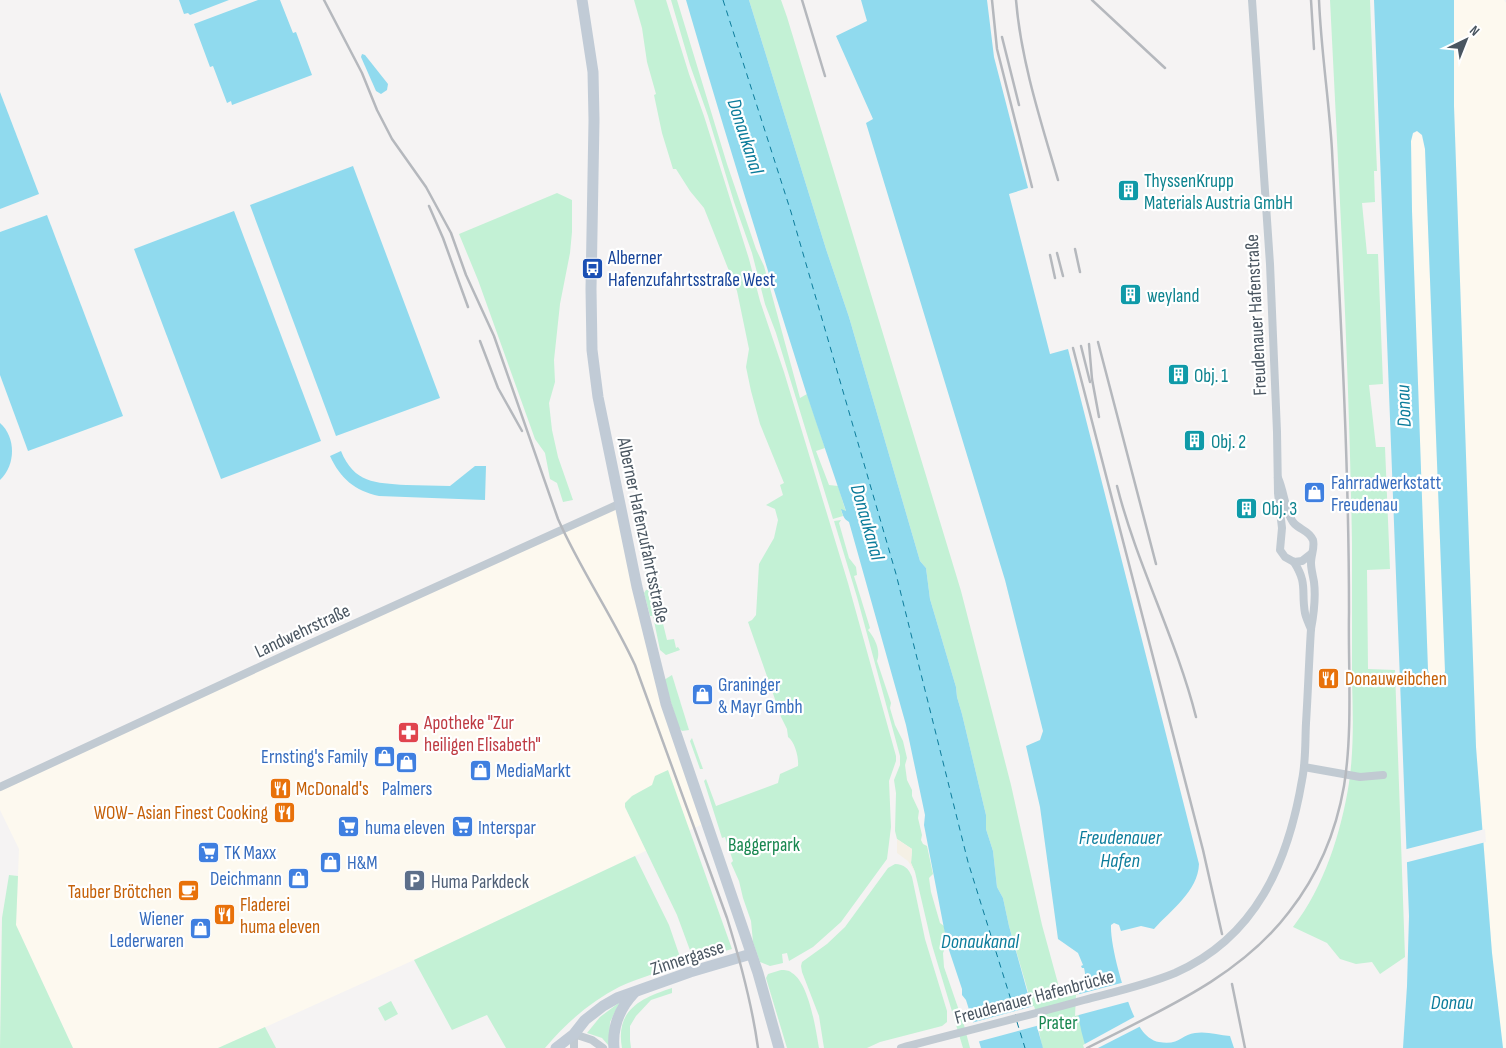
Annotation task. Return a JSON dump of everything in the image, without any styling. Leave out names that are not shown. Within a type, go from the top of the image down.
[{"type":"street","name":"Alberner Hafenzufahrtsstraße","points":[[582,0],[590,48],[594,110],[591,289],[592,350],[598,397],[619,504],[666,704],[758,974],[780,1048]]},
{"type":"street","name":"Freudenauer Hafenstraße","points":[[1252,0],[1270,264],[1279,510],[1282,536],[1280,544],[1285,557],[1294,562],[1299,569],[1305,586],[1305,614],[1310,628]]},
{"type":"street","name":"Freudenauer Hafenstraße","points":[[1174,973],[1205,957],[1228,940],[1261,900],[1275,875],[1284,851],[1304,767],[1310,628],[1315,611],[1311,554],[1314,544],[1308,533],[1293,522],[1284,490],[1278,478]]},
{"type":"street","name":"Landwehrstraße","points":[[0,787],[619,504]]},
{"type":"street","points":[[1282,536],[1292,529],[1301,529]]},
{"type":"street","points":[[1294,562],[1302,561],[1311,554]]},
{"type":"street","points":[[1304,767],[1360,777],[1383,775]]},
{"type":"street","name":"Zinnergasse","points":[[556,1048],[574,1034],[585,1020],[602,1006],[617,998],[690,972],[751,954]]},
{"type":"street","name":"Freudenauer Hafenbrücke","points":[[901,1048],[1146,983],[1174,973]]},
{"type":"street","name":"Zinnergasse","points":[[614,1048],[614,1030],[617,1017],[623,1004],[634,993]]},
{"type":"street","points":[[574,1048],[574,1034],[592,1040],[603,1048]]},
{"type":"shaded area","points":[[1454,0],[1504,0],[1506,3],[1506,1048],[1503,1048],[1492,953],[1476,747],[1454,106]]},
{"type":"shaded area","points":[[1417,131],[1422,137],[1425,149],[1445,671],[1443,681],[1437,685],[1431,681],[1428,670],[1412,211],[1411,141],[1413,134]]},
{"type":"shaded area","points":[[619,504],[637,587],[707,822],[414,960],[219,1048],[73,1048],[16,925],[19,849],[0,810],[0,787]]},
{"type":"green space","name":"Baggerpark","points":[[634,0],[666,0],[784,372],[848,583],[896,756],[889,781],[891,827],[887,859],[841,922],[813,947],[789,961],[787,953],[782,954],[783,963],[770,966],[760,962],[753,942],[751,921],[739,881],[731,863],[733,861],[725,837],[722,838],[704,781],[706,779],[716,806],[778,783],[780,774],[798,766],[796,750],[788,737],[787,729],[776,707],[777,705],[748,622],[756,615],[759,564],[774,538],[778,520],[775,509],[766,505],[783,495],[780,485],[784,483],[760,424],[751,391],[746,367],[749,349],[737,291],[704,208],[676,169],[673,169],[662,133],[654,95],[656,94]]},
{"type":"green space","points":[[671,0],[677,0],[727,164],[756,249],[764,266],[800,398],[807,394],[825,448],[816,451],[829,485],[838,486],[846,512],[841,510],[843,516],[833,519],[776,333],[765,304],[752,253],[690,65]]},
{"type":"green space","name":"Prater","points":[[749,0],[781,0],[787,17],[961,591],[1011,785],[1042,925],[1062,998],[1078,994],[1086,1048],[1043,1048],[1042,1046],[1003,898],[997,887],[993,851],[986,829],[986,815],[956,687],[930,599],[926,568],[920,561],[849,317]]},
{"type":"green space","points":[[1330,0],[1370,0],[1377,171],[1374,171],[1375,202],[1362,203],[1367,254],[1378,254],[1383,384],[1369,385],[1376,447],[1385,447],[1390,569],[1367,570],[1368,669],[1395,670],[1405,957],[1380,974],[1372,962],[1356,964],[1340,959],[1327,943],[1293,927],[1314,895],[1330,859],[1346,802],[1351,770],[1353,719],[1349,407]]},
{"type":"green space","points":[[557,193],[572,200],[570,253],[560,304],[554,360],[555,382],[549,403],[558,457],[573,500],[563,502],[557,483],[550,479],[545,453],[535,439],[478,280],[459,234]]},
{"type":"green space","points":[[841,520],[839,523],[849,558],[856,567],[857,575],[854,576],[870,628],[868,630],[877,645],[877,661],[891,703],[890,708],[895,725],[903,741],[907,758],[905,765],[907,780],[919,811],[921,840],[927,846],[933,874],[929,878],[931,892],[940,923],[944,926],[947,944],[943,953],[944,967],[970,1048],[963,1048],[932,945],[915,872],[911,863],[912,849],[897,839],[895,831],[896,793],[894,780],[900,765],[900,756],[857,597],[834,521]]},
{"type":"green space","points":[[660,586],[662,588],[655,591],[667,640],[674,639],[676,648],[678,647],[680,650],[666,655],[660,650],[653,616],[650,616],[644,593],[646,590]]},
{"type":"green space","points":[[672,675],[689,730],[682,731],[679,728],[664,680]]},
{"type":"green space","points":[[692,738],[703,769],[700,769],[690,741]]},
{"type":"green space","points":[[668,770],[732,949],[697,959],[691,953],[677,915],[625,807],[625,803],[632,796],[652,785],[655,776]]},
{"type":"green space","points":[[635,856],[669,925],[680,957],[679,961],[665,969],[619,987],[598,999],[561,1030],[545,1048],[506,1048],[487,1015],[452,1030],[414,960]]},
{"type":"green space","points":[[895,864],[906,868],[912,877],[925,939],[947,1011],[947,1022],[942,1026],[880,1042],[867,1048],[824,1048],[819,1016],[802,972],[802,962],[827,944],[845,927],[888,868]]},
{"type":"green space","points":[[9,875],[18,876],[16,925],[73,1048],[0,1048],[2,918]]},
{"type":"green space","points":[[781,970],[791,972],[803,986],[811,1008],[819,1048],[787,1048],[766,978],[768,974]]},
{"type":"green space","points":[[672,988],[672,993],[651,1000],[636,1016],[630,1026],[631,1048],[622,1048],[622,1024],[627,1015],[641,1001]]},
{"type":"green space","points":[[391,1001],[398,1014],[385,1021],[378,1008]]},
{"type":"green space","points":[[620,1002],[610,1022],[609,1046],[602,1038],[587,1033],[600,1017]]},
{"type":"green space","points":[[265,1027],[276,1048],[218,1048]]},
{"type":"sand","points":[[897,839],[912,849],[911,863],[915,872],[908,861],[897,853]]},
{"type":"water","points":[[179,0],[229,0],[190,15],[188,13],[184,14]]},
{"type":"water","points":[[258,0],[280,0],[293,33],[296,32],[312,75],[232,105],[231,101],[227,103],[213,66],[210,67],[194,24]]},
{"type":"water","name":"Donaukanal","points":[[686,0],[749,0],[849,317],[920,561],[926,568],[930,599],[956,687],[986,815],[986,829],[993,851],[997,887],[1003,898],[1043,1048],[981,1048],[966,1000],[962,995],[962,989],[947,944],[924,825],[925,815],[906,725],[849,522],[844,517],[841,509],[846,511],[775,294]]},
{"type":"water","name":"Freudenauer Hafen","points":[[861,0],[987,0],[994,57],[1028,188],[1009,194],[1050,354],[1068,349],[1199,864],[1194,883],[1189,891],[1154,929],[1141,926],[1121,931],[1119,925],[1114,923],[1111,925],[1113,948],[1131,1008],[1141,1029],[1149,1037],[1166,1043],[1176,1041],[1191,1034],[1208,1033],[1230,1036],[1234,1048],[1086,1048],[1078,1005],[1079,993],[1085,973],[1078,953],[1058,939],[1040,807],[1026,746],[1040,740],[1043,731],[1005,580],[866,123],[873,119],[836,36],[867,21]]},
{"type":"water","name":"Donau","points":[[1374,0],[1454,0],[1454,106],[1476,747],[1492,953],[1503,1048],[1403,1048],[1409,916]],"holes":[[[1417,131],[1422,135],[1425,149],[1445,671],[1443,681],[1437,685],[1431,681],[1428,670],[1412,211],[1411,141],[1413,133]]]},
{"type":"water","points":[[362,54],[365,55],[388,84],[387,90],[381,94],[376,91],[361,57]]},
{"type":"water","points":[[0,92],[39,194],[0,209]]},
{"type":"water","points":[[353,166],[440,398],[336,436],[250,205]]},
{"type":"water","points":[[234,211],[321,441],[221,479],[134,249]]},
{"type":"water","points":[[47,215],[123,416],[28,451],[0,375],[0,232]]},
{"type":"water","points":[[0,423],[9,436],[12,451],[9,467],[0,480]]},
{"type":"water","points":[[341,451],[352,470],[375,482],[450,486],[475,466],[486,466],[485,500],[379,496],[370,494],[349,482],[338,471],[330,456]]},
{"type":"pier","points":[[1485,829],[1486,842],[1404,863],[1403,850]]},
{"type":"pier","points":[[1125,982],[1131,1001],[1075,1016],[1076,995]]},
{"type":"pier","points":[[1034,1006],[1040,1025],[977,1042],[971,1023]]},
{"type":"pier","points":[[1136,1016],[1141,1026],[1098,1048],[1084,1048],[1083,1045]]},
{"type":"ferry route","points":[[723,0],[791,212],[896,574],[968,862],[1016,1016]]},
{"type":"ferry route","points":[[1017,1022],[1025,1048]]},
{"type":"railway","points":[[324,0],[362,73],[377,110],[392,139],[426,187],[451,233],[466,275],[494,336],[558,519],[635,665],[727,918],[745,982],[758,1048]]},
{"type":"railway","points":[[802,0],[825,76]]},
{"type":"railway","points":[[992,0],[997,49],[1032,187]]},
{"type":"railway","points":[[1016,0],[1027,68],[1058,180]]},
{"type":"railway","points":[[1092,0],[1165,68]]},
{"type":"railway","points":[[1311,0],[1314,49]]},
{"type":"railway","points":[[1087,1048],[1196,991],[1246,956],[1269,935],[1289,912],[1309,883],[1331,836],[1341,803],[1347,765],[1349,721],[1349,554],[1344,381],[1332,150],[1319,0]]},
{"type":"railway","points":[[1002,37],[1019,105]]},
{"type":"railway","points":[[429,206],[443,238],[468,307]]},
{"type":"railway","points":[[1075,249],[1080,272]]},
{"type":"railway","points":[[1057,253],[1063,276]]},
{"type":"railway","points":[[1050,255],[1055,278]]},
{"type":"railway","points":[[480,341],[498,388],[522,431]]},
{"type":"railway","points":[[1098,342],[1156,564]]},
{"type":"railway","points":[[1089,344],[1092,379],[1099,417]]},
{"type":"railway","points":[[1081,346],[1090,382]]},
{"type":"railway","points":[[1073,348],[1203,850],[1222,934]]},
{"type":"railway","points":[[1117,486],[1125,515],[1178,659],[1196,717]]},
{"type":"railway","points":[[1232,984],[1245,1048]]},
{"type":"place","name":"ThyssenKrupp Materials Austria GmbH","points":[[1128,191]]},
{"type":"place","name":"Alberner Hafenzufahrtsstraße West","points":[[592,268]]},
{"type":"place","name":"weyland","points":[[1131,295]]},
{"type":"place","name":"Obj. 1","points":[[1178,375]]},
{"type":"place","name":"Obj. 2","points":[[1195,441]]},
{"type":"place","name":"Fahrradwerkstatt Freudenau","points":[[1315,493]]},
{"type":"place","name":"Obj. 3","points":[[1246,508]]},
{"type":"place","name":"Donauweibchen","points":[[1329,678]]},
{"type":"place","name":"Graninger & Mayr Gmbh","points":[[702,695]]},
{"type":"place","name":"Apotheke \"Zur heiligen Elisabeth\"","points":[[408,733]]},
{"type":"place","name":"Ernsting's Family","points":[[384,756]]},
{"type":"place","name":"Palmers","points":[[407,762]]},
{"type":"place","name":"MediaMarkt","points":[[480,770]]},
{"type":"place","name":"McDonald's","points":[[280,788]]},
{"type":"place","name":"WOW- Asian Finest Cooking","points":[[284,812]]},
{"type":"place","name":"huma eleven","points":[[349,827]]},
{"type":"place","name":"Interspar","points":[[462,827]]},
{"type":"place","name":"TK Maxx","points":[[208,852]]},
{"type":"place","name":"H&M","points":[[331,862]]},
{"type":"place","name":"Deichmann","points":[[298,878]]},
{"type":"place","name":"Huma Parkdeck","points":[[415,881]]},
{"type":"place","name":"Tauber Brötchen","points":[[188,891]]},
{"type":"place","name":"Fladerei huma eleven","points":[[224,915]]},
{"type":"place","name":"Wiener Lederwaren","points":[[200,929]]}]
